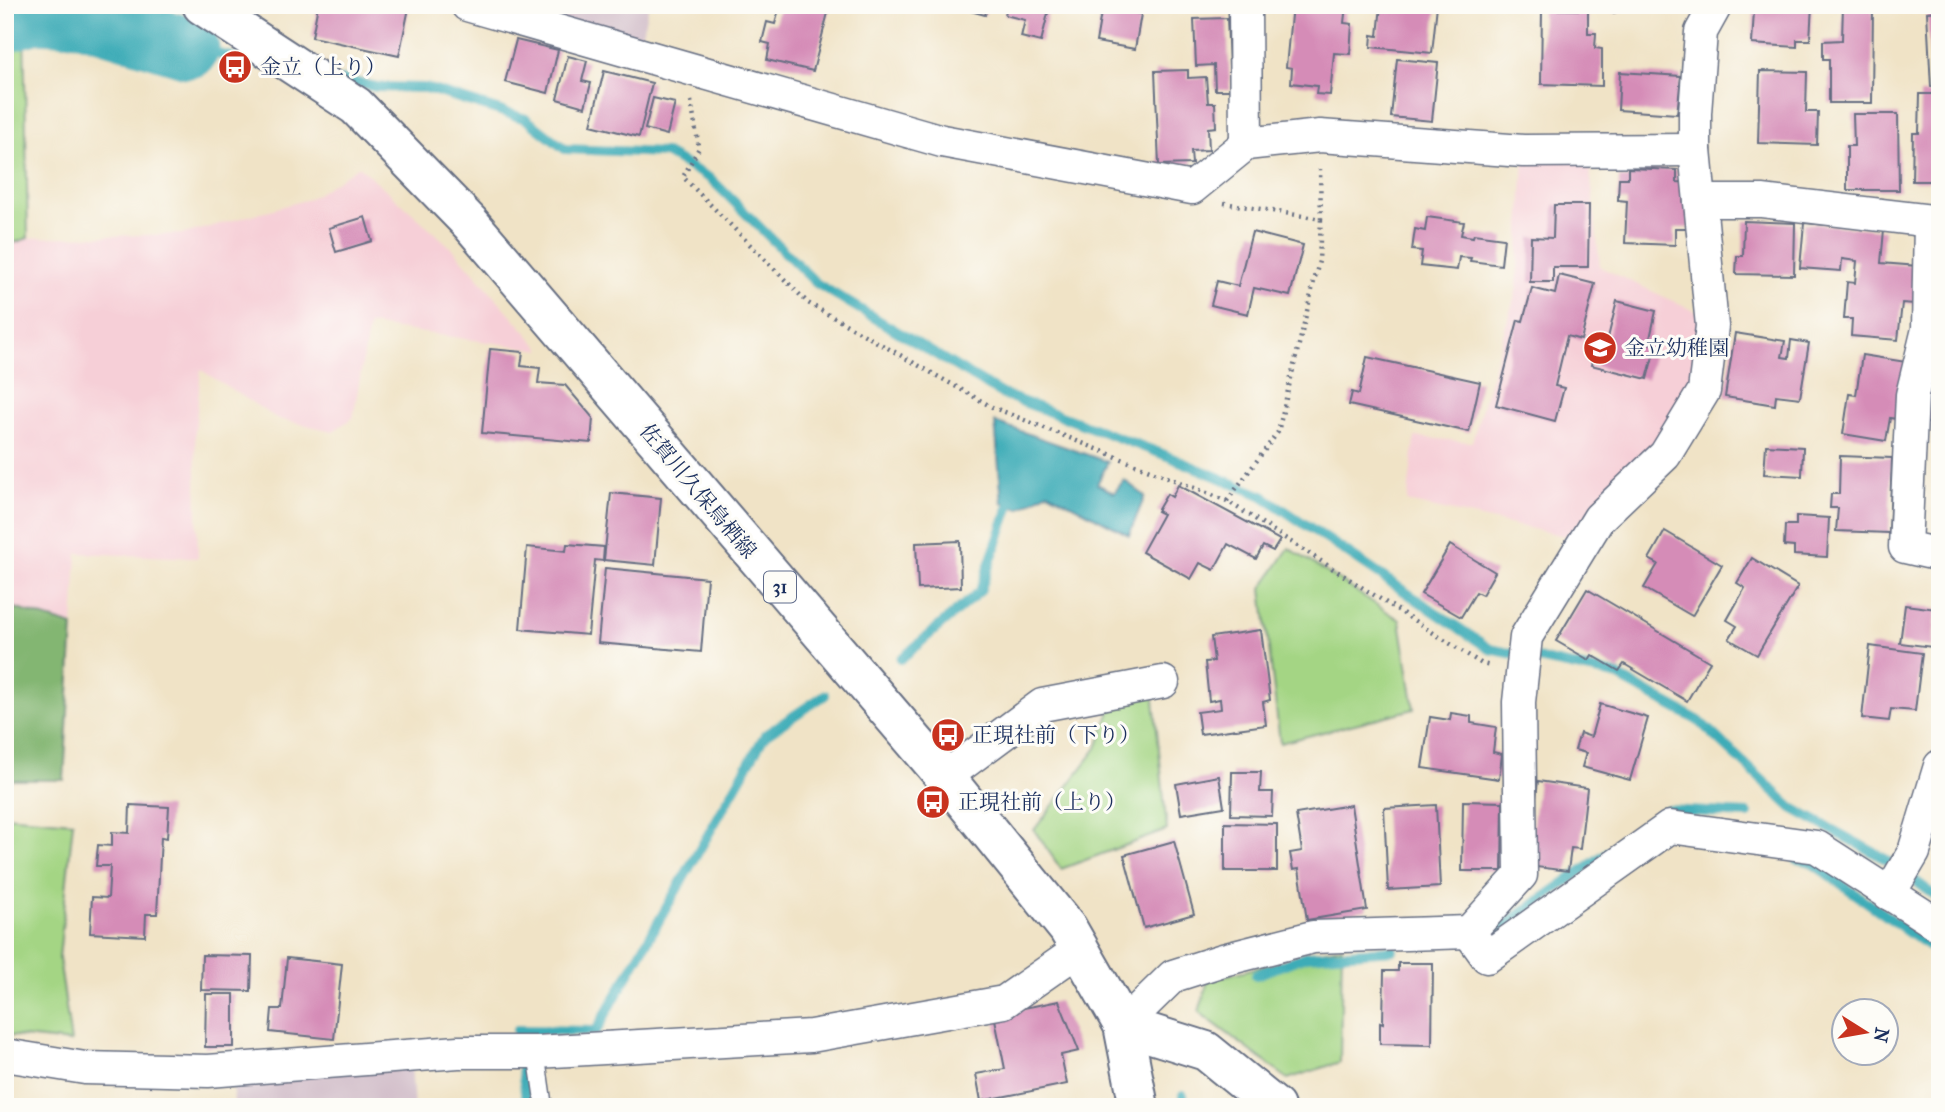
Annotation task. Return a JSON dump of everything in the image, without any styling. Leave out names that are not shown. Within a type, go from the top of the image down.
[{"type":"main road","name":"佐賀川久保鳥栖線","points":[[202,5],[356,106],[470,222],[945,777],[1068,929],[1080,949],[1123,1025],[1139,1107]]},
{"type":"main road","points":[[1123,1025],[1206,1051],[1275,1107]]},
{"type":"street","points":[[467,5],[942,141],[1192,188],[1246,144],[1320,136],[1523,151],[1695,150]]},
{"type":"street","points":[[1245,5],[1246,144]]},
{"type":"street","points":[[1123,1025],[1173,976],[1223,960],[1313,937],[1469,932],[1521,875],[1520,702],[1526,637],[1599,518],[1665,455],[1704,391],[1712,326],[1695,150],[1701,32],[1715,6]]},
{"type":"street","points":[[1700,201],[1762,201],[1935,222],[1928,330],[1912,395],[1905,547],[1940,555]]},
{"type":"street","points":[[945,777],[1042,705],[1163,682]]},
{"type":"street","points":[[1889,894],[1914,852],[1940,766]]},
{"type":"street","points":[[1469,932],[1487,957],[1670,827],[1817,847],[1940,926]]},
{"type":"street","points":[[5,1055],[85,1068],[208,1071],[458,1052],[536,1052],[811,1036],[1004,1002],[1080,949]]},
{"type":"lane","points":[[536,1052],[544,1107]]},
{"type":"path","points":[[686,69],[699,148],[683,177],[808,303],[992,407],[1227,500],[1482,664],[1523,673]]},
{"type":"path","points":[[1227,500],[1278,432],[1319,261],[1320,136]]},
{"type":"path","points":[[1192,188],[1230,205],[1321,219]]},
{"type":"shaded area","points":[[503,5],[649,5],[639,44]]},
{"type":"shaded area","name":"金立幼稚園","points":[[1524,157],[1589,160],[1600,267],[1703,315],[1697,380],[1658,447],[1565,536],[1407,502],[1415,437],[1472,442],[1517,288]]},
{"type":"shaded area","points":[[359,166],[454,250],[542,350],[369,325],[353,418],[333,431],[278,419],[201,370],[195,432],[198,558],[77,553],[73,626],[5,605],[5,246],[28,238],[184,234],[309,199]]},
{"type":"shaded area","points":[[411,1063],[414,1107],[234,1107],[233,1079]]},
{"type":"green space","points":[[24,27],[28,238],[5,246],[5,36]]},
{"type":"green space","points":[[1289,548],[1400,620],[1414,709],[1280,743],[1262,588]]},
{"type":"green space","points":[[5,605],[73,626],[64,780],[5,780]]},
{"type":"green space","points":[[1153,690],[1167,830],[1061,869],[1034,830],[1097,748],[1115,697]]},
{"type":"green space","points":[[5,816],[73,822],[59,958],[71,1042],[5,1035]]},
{"type":"green space","points":[[1342,946],[1340,1062],[1288,1079],[1199,1012],[1208,980]]},
{"type":"water","points":[[995,422],[1108,462],[1097,484],[1114,493],[1124,480],[1145,496],[1129,535],[1048,492],[1019,509],[1002,502]]},
{"type":"building","points":[[318,5],[398,5],[409,8],[399,56],[312,37]]},
{"type":"building","points":[[780,5],[830,5],[813,71],[767,60],[770,44],[762,42],[767,22],[775,24]]},
{"type":"building","points":[[949,5],[988,5],[985,15]]},
{"type":"building","points":[[1007,5],[1050,5],[1041,42],[1021,37],[1025,20],[1005,15]]},
{"type":"building","points":[[1292,5],[1346,5],[1344,23],[1352,24],[1350,54],[1334,53],[1330,95],[1316,94],[1317,86],[1291,83],[1292,68],[1286,67]]},
{"type":"building","points":[[1381,5],[1437,5],[1432,53],[1371,47],[1372,35],[1378,36]]},
{"type":"building","points":[[1611,5],[1639,5],[1640,6],[1613,13]]},
{"type":"building","points":[[1759,5],[1812,5],[1810,40],[1797,40],[1797,47],[1752,44],[1754,11],[1759,11]]},
{"type":"building","points":[[1843,5],[1873,5],[1872,103],[1829,103],[1829,59],[1823,59],[1823,41],[1842,40]]},
{"type":"building","points":[[1102,7],[1141,14],[1135,49],[1096,42]]},
{"type":"building","points":[[1542,9],[1588,10],[1588,33],[1596,33],[1595,48],[1602,49],[1602,86],[1541,84]]},
{"type":"building","points":[[1940,11],[1940,86],[1931,87],[1927,12]]},
{"type":"building","points":[[1227,18],[1230,90],[1215,90],[1214,65],[1196,66],[1194,19]]},
{"type":"building","points":[[516,40],[558,50],[548,93],[505,82]]},
{"type":"building","points":[[568,56],[587,61],[582,81],[591,83],[585,107],[557,99]]},
{"type":"building","points":[[1397,59],[1438,63],[1432,121],[1391,117]]},
{"type":"building","points":[[1188,70],[1188,78],[1206,77],[1208,103],[1215,103],[1216,127],[1208,128],[1209,150],[1191,151],[1192,164],[1159,165],[1155,71]]},
{"type":"building","points":[[604,71],[652,83],[639,137],[591,125]]},
{"type":"building","points":[[1760,71],[1807,72],[1806,112],[1818,112],[1817,145],[1758,143]]},
{"type":"building","points":[[1620,72],[1681,76],[1677,114],[1618,110]]},
{"type":"building","points":[[1920,94],[1940,94],[1940,181],[1912,181],[1913,133],[1919,133]]},
{"type":"building","points":[[653,98],[675,103],[667,135],[645,129]]},
{"type":"building","points":[[1853,114],[1898,114],[1899,190],[1847,190],[1847,146],[1854,146]]},
{"type":"building","points":[[1628,168],[1677,170],[1677,182],[1691,183],[1689,228],[1675,228],[1675,245],[1625,243],[1627,201],[1618,200],[1619,178],[1628,178]]},
{"type":"building","points":[[1554,205],[1589,205],[1588,267],[1553,267],[1553,282],[1530,282],[1531,237],[1553,238]]},
{"type":"building","points":[[365,217],[372,241],[336,252],[329,228]]},
{"type":"building","points":[[1427,217],[1464,222],[1461,235],[1504,238],[1501,265],[1459,257],[1457,270],[1420,266],[1422,251],[1412,250],[1415,229],[1425,231]]},
{"type":"building","points":[[1744,221],[1795,223],[1794,275],[1736,274],[1737,256],[1743,256]]},
{"type":"building","points":[[1804,223],[1884,230],[1881,263],[1918,266],[1915,304],[1902,303],[1898,340],[1851,336],[1852,319],[1844,319],[1847,282],[1855,283],[1857,261],[1842,259],[1841,271],[1800,268]]},
{"type":"building","points":[[1252,232],[1303,245],[1290,296],[1254,288],[1248,314],[1211,305],[1217,281],[1238,286]]},
{"type":"building","points":[[1559,275],[1595,284],[1581,340],[1567,336],[1555,386],[1564,388],[1555,421],[1496,405],[1518,320],[1523,321],[1532,288],[1555,294]]},
{"type":"building","points":[[1617,301],[1656,311],[1649,343],[1656,345],[1647,379],[1591,365],[1597,339],[1607,342]]},
{"type":"building","points":[[1735,333],[1785,341],[1782,357],[1789,358],[1791,340],[1809,343],[1800,398],[1776,395],[1775,405],[1725,397]]},
{"type":"building","points":[[490,349],[523,352],[521,366],[540,368],[538,383],[565,385],[593,418],[591,443],[482,433]]},
{"type":"building","points":[[1862,355],[1906,362],[1896,419],[1890,418],[1886,441],[1843,434],[1849,394],[1856,395]]},
{"type":"building","points":[[1367,357],[1480,382],[1469,432],[1349,405],[1352,392],[1359,394]]},
{"type":"building","points":[[1925,389],[1940,389],[1940,423],[1925,423]]},
{"type":"building","points":[[1766,445],[1803,447],[1802,476],[1764,474]]},
{"type":"building","points":[[1840,456],[1892,458],[1889,533],[1836,531],[1838,508],[1830,508],[1831,494],[1839,494]]},
{"type":"building","points":[[1178,485],[1280,540],[1273,551],[1263,546],[1256,559],[1228,544],[1214,570],[1200,563],[1191,579],[1142,552],[1163,514],[1157,511],[1167,494],[1172,497]]},
{"type":"building","points":[[611,493],[661,498],[655,565],[604,560]]},
{"type":"building","points":[[1796,516],[1829,518],[1827,557],[1794,555],[1794,547],[1784,546],[1785,525],[1796,525]]},
{"type":"building","points":[[1665,531],[1722,565],[1692,616],[1644,588],[1658,564],[1649,559]]},
{"type":"building","points":[[960,541],[961,587],[918,589],[916,543]]},
{"type":"building","points":[[567,544],[604,547],[603,561],[595,560],[588,635],[520,629],[527,547],[566,551]]},
{"type":"building","points":[[1450,545],[1495,572],[1482,595],[1476,592],[1461,617],[1421,594]]},
{"type":"building","points":[[1752,558],[1798,586],[1757,655],[1729,639],[1737,626],[1727,620],[1745,588],[1737,583]]},
{"type":"building","points":[[605,568],[707,578],[701,652],[598,643]]},
{"type":"building","points":[[1587,589],[1710,662],[1687,701],[1624,664],[1619,671],[1592,655],[1589,660],[1556,641]]},
{"type":"building","points":[[1905,605],[1937,609],[1932,647],[1900,643]]},
{"type":"building","points":[[1261,630],[1270,700],[1263,702],[1266,725],[1200,734],[1197,712],[1221,709],[1220,699],[1209,701],[1205,662],[1214,661],[1211,637]]},
{"type":"building","points":[[1870,646],[1922,653],[1915,711],[1891,709],[1889,721],[1862,718]]},
{"type":"building","points":[[1600,704],[1648,718],[1630,780],[1582,767],[1586,753],[1575,750],[1580,733],[1591,737]]},
{"type":"building","points":[[1451,713],[1471,716],[1471,723],[1496,727],[1493,752],[1502,754],[1499,779],[1422,768],[1430,717],[1450,720]]},
{"type":"building","points":[[1232,772],[1261,772],[1260,792],[1273,792],[1272,816],[1231,815]]},
{"type":"building","points":[[1219,776],[1224,807],[1181,814],[1176,784]]},
{"type":"building","points":[[1538,781],[1587,788],[1580,849],[1571,848],[1568,871],[1528,866]]},
{"type":"building","points":[[1463,801],[1503,802],[1502,871],[1462,871]]},
{"type":"building","points":[[130,805],[169,807],[167,838],[161,837],[157,914],[146,914],[145,936],[90,933],[92,897],[108,898],[110,866],[96,866],[98,845],[112,846],[112,832],[129,833]]},
{"type":"building","points":[[1351,805],[1367,910],[1307,920],[1299,869],[1293,870],[1290,853],[1302,851],[1296,814]]},
{"type":"building","points":[[1436,805],[1440,887],[1388,890],[1384,808]]},
{"type":"building","points":[[1225,823],[1277,824],[1277,871],[1225,871]]},
{"type":"building","points":[[1174,841],[1194,914],[1144,928],[1124,855]]},
{"type":"building","points":[[202,955],[252,956],[251,991],[201,990]]},
{"type":"building","points":[[287,958],[342,964],[334,1039],[270,1032],[272,1009],[282,1009]]},
{"type":"building","points":[[1398,963],[1433,963],[1432,1045],[1380,1044],[1384,971],[1398,971]]},
{"type":"building","points":[[206,994],[234,994],[234,1047],[205,1047]]},
{"type":"building","points":[[1059,1001],[1079,1051],[1061,1055],[1067,1084],[981,1101],[976,1074],[1005,1069],[994,1014]]},
{"type":"waterway","points":[[5,22],[35,13],[82,15],[189,48]]},
{"type":"waterway","points":[[189,48],[265,64]]},
{"type":"waterway","points":[[342,80],[377,87],[426,88],[526,119],[565,149],[665,153],[711,179],[816,283],[1002,394],[1165,455],[1263,496],[1490,649],[1615,675],[1699,721],[1792,808],[1884,858],[1940,899]]},
{"type":"waterway","points":[[901,659],[980,591],[1010,505]]},
{"type":"waterway","points":[[527,1107],[517,1030],[596,1031],[765,735],[825,695]]},
{"type":"waterway","points":[[1650,822],[1667,810],[1748,814]]},
{"type":"waterway","points":[[1499,929],[1608,852]]},
{"type":"waterway","points":[[1797,859],[1809,861],[1940,954]]},
{"type":"waterway","points":[[1256,975],[1306,956],[1393,950]]},
{"type":"waterway","points":[[1183,1095],[1184,1107]]},
{"type":"place","name":"金立（上り）","points":[[235,67]]},
{"type":"place","name":"金立幼稚園","points":[[1600,348]]},
{"type":"place","name":"正現社前（下り）","points":[[948,735]]},
{"type":"place","name":"正現社前（上り）","points":[[933,802]]}]
